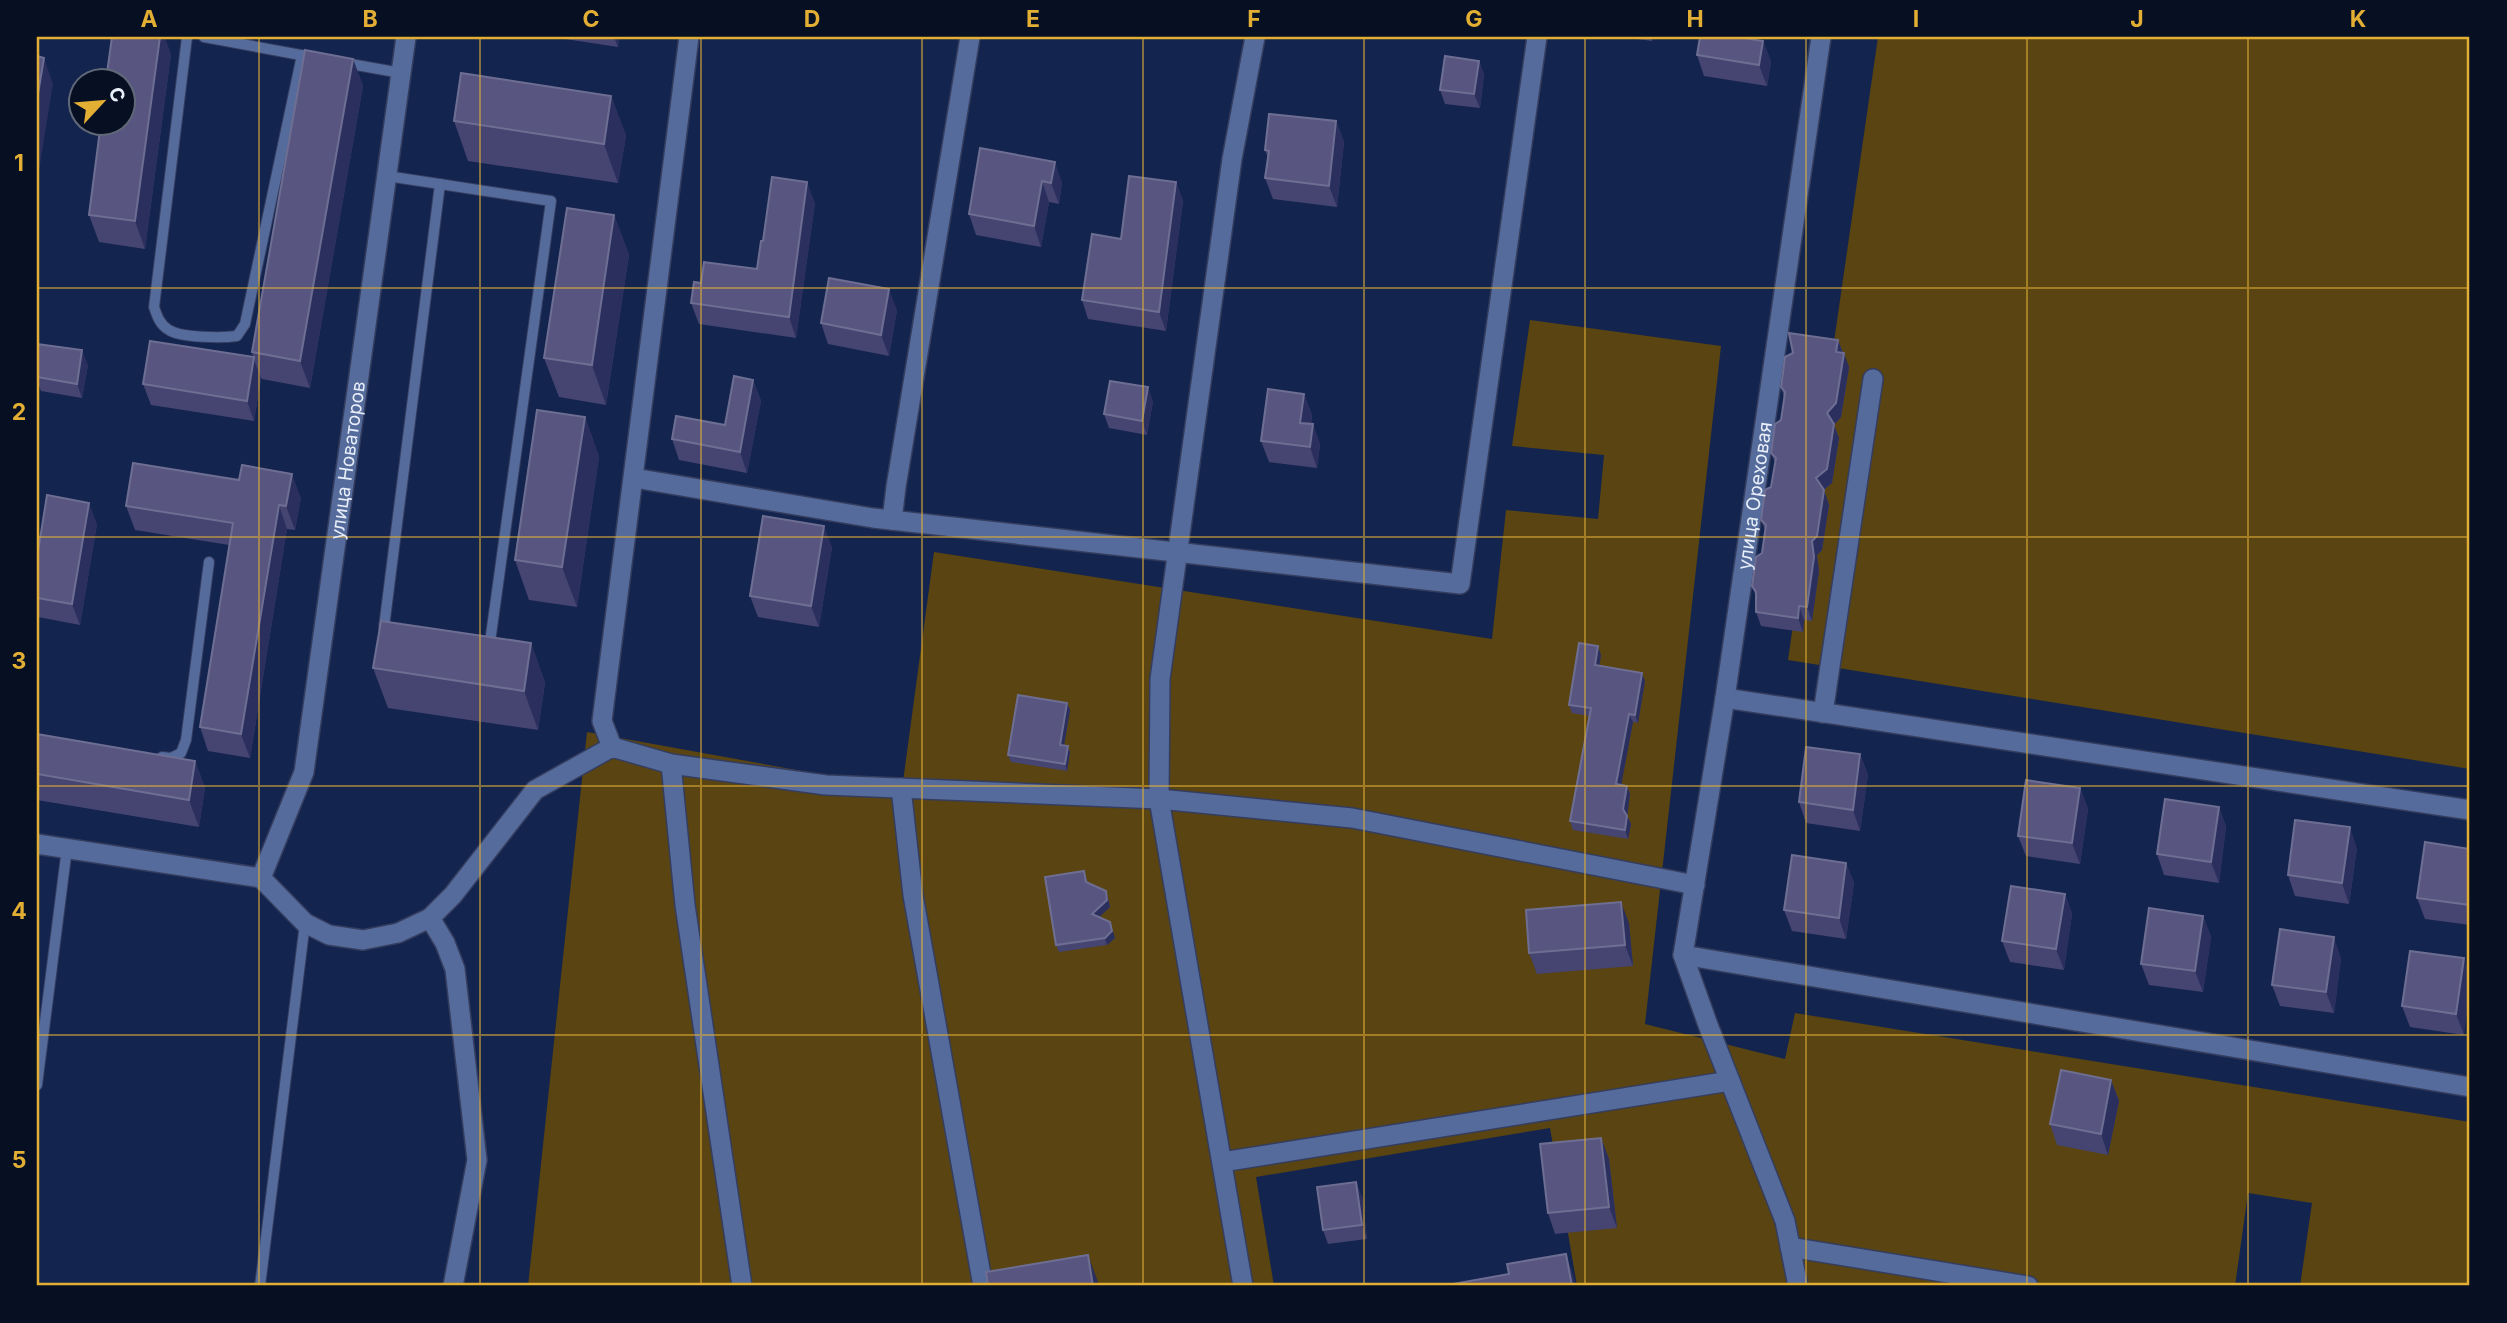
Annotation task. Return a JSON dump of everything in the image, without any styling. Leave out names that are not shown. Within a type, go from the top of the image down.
[{"type":"street","name":"улица Новаторов","points":[[261,878],[304,772],[406,37]]},
{"type":"street","points":[[612,747],[602,721],[689,37]]},
{"type":"street","points":[[892,520],[970,37]]},
{"type":"street","points":[[1243,1286],[1159,799],[1160,679],[1232,159],[1255,37]]},
{"type":"street","points":[[634,478],[892,520],[1460,584],[1537,37]]},
{"type":"street","name":"улица Ореховая","points":[[1683,955],[1725,698],[1821,37]]},
{"type":"street","points":[[1823,713],[1873,379]]},
{"type":"street","points":[[1725,698],[2470,810]]},
{"type":"street","points":[[37,844],[261,878],[305,923],[329,935],[363,940],[398,933],[430,918],[453,895],[535,790],[612,747],[671,765],[826,785],[1159,799],[1352,818],[1695,885]]},
{"type":"street","points":[[671,765],[685,905],[742,1286]]},
{"type":"street","points":[[901,788],[913,895],[983,1286]]},
{"type":"street","points":[[430,918],[445,943],[455,969],[477,1160],[453,1286]]},
{"type":"street","points":[[1798,1286],[1785,1221],[1683,955],[2470,1087]]},
{"type":"street","points":[[1222,1162],[1730,1081]]},
{"type":"street","points":[[1790,1247],[2028,1286]]},
{"type":"lane","points":[[187,37],[154,307],[159,321],[171,332],[220,339],[237,336],[245,324],[302,55]]},
{"type":"lane","points":[[204,37],[315,57]]},
{"type":"lane","points":[[339,62],[401,73]]},
{"type":"lane","points":[[387,176],[551,201],[490,642],[477,640]]},
{"type":"lane","points":[[397,628],[384,626],[440,184]]},
{"type":"lane","points":[[146,755],[171,758],[181,753],[186,740],[209,562]]},
{"type":"lane","points":[[37,1085],[67,848]]},
{"type":"lane","points":[[260,1286],[305,923]]},
{"type":"shaded area","points":[[1878,37],[2470,37],[2470,769],[1788,660]]},
{"type":"shaded area","points":[[1530,320],[1721,346],[1645,1024],[1785,1059],[1795,1013],[2470,1122],[2470,1286],[2300,1286],[2312,1203],[2248,1193],[2235,1286],[1577,1286],[1550,1128],[1256,1177],[1274,1286],[528,1286],[587,732],[902,789],[934,552],[1492,639],[1506,510],[1598,519],[1604,455],[1512,446]]},
{"type":"building","points":[[112,37],[160,37],[135,221],[89,215],[99,136],[136,136],[136,66],[108,66]]},
{"type":"building","points":[[1700,37],[1737,37],[1763,41],[1759,65],[1697,55]]},
{"type":"building","points":[[305,50],[353,59],[300,361],[252,352]]},
{"type":"building","points":[[37,56],[44,58],[37,100]]},
{"type":"building","points":[[1445,56],[1479,61],[1474,94],[1440,90]]},
{"type":"building","points":[[461,73],[611,96],[604,144],[454,121]]},
{"type":"building","points":[[1269,114],[1336,121],[1329,186],[1265,178],[1269,151],[1265,150]]},
{"type":"building","points":[[980,148],[1055,162],[1051,183],[1042,181],[1034,226],[969,214]]},
{"type":"building","points":[[1129,176],[1176,182],[1159,312],[1082,300],[1092,234],[1121,239]]},
{"type":"building","points":[[772,177],[807,182],[789,317],[691,303],[694,282],[701,283],[704,262],[757,269]]},
{"type":"building","points":[[567,208],[614,215],[592,365],[544,358]]},
{"type":"building","points":[[829,278],[889,289],[881,335],[821,323]]},
{"type":"building","points":[[1789,333],[1838,340],[1836,352],[1844,353],[1836,403],[1827,413],[1834,424],[1827,469],[1816,478],[1824,490],[1817,536],[1812,541],[1814,557],[1807,607],[1799,606],[1798,618],[1756,612],[1756,592],[1752,586],[1756,557],[1762,553],[1766,525],[1761,520],[1765,490],[1771,487],[1776,458],[1771,453],[1775,424],[1781,420],[1784,400],[1785,392],[1781,387],[1785,357],[1793,353]]},
{"type":"building","points":[[150,341],[254,357],[247,401],[143,384]]},
{"type":"building","points":[[37,344],[82,350],[77,384],[37,377]]},
{"type":"building","points":[[734,376],[753,380],[740,452],[672,439],[676,416],[725,425]]},
{"type":"building","points":[[1110,381],[1148,387],[1142,421],[1104,414]]},
{"type":"building","points":[[1268,389],[1304,394],[1300,423],[1313,424],[1310,447],[1261,441]]},
{"type":"building","points":[[537,410],[585,417],[562,567],[515,560]]},
{"type":"building","points":[[133,463],[239,480],[242,465],[292,474],[286,506],[279,505],[241,734],[200,727],[233,523],[126,506]]},
{"type":"building","points":[[47,495],[89,503],[72,604],[37,598],[37,558]]},
{"type":"building","points":[[763,516],[824,526],[811,606],[750,596]]},
{"type":"building","points":[[381,621],[531,643],[524,691],[373,668]]},
{"type":"building","points":[[1579,643],[1598,646],[1595,665],[1642,673],[1635,715],[1629,714],[1616,784],[1627,786],[1623,809],[1627,816],[1625,830],[1570,821],[1591,708],[1569,705]]},
{"type":"building","points":[[1018,695],[1067,703],[1060,745],[1068,746],[1065,764],[1008,755]]},
{"type":"building","points":[[37,734],[195,761],[189,800],[37,774]]},
{"type":"building","points":[[1806,747],[1860,754],[1853,810],[1799,802]]},
{"type":"building","points":[[2026,780],[2080,788],[2072,843],[2018,836]]},
{"type":"building","points":[[2165,799],[2219,807],[2211,862],[2157,854]]},
{"type":"building","points":[[2295,820],[2350,827],[2342,883],[2288,875]]},
{"type":"building","points":[[2425,842],[2470,849],[2470,905],[2417,898]]},
{"type":"building","points":[[1792,855],[1846,863],[1839,918],[1784,910]]},
{"type":"building","points":[[1084,871],[1086,882],[1106,891],[1107,900],[1092,914],[1110,922],[1112,931],[1105,938],[1056,945],[1045,877]]},
{"type":"building","points":[[2011,886],[2065,894],[2056,949],[2002,941]]},
{"type":"building","points":[[1621,902],[1625,945],[1529,953],[1526,910]]},
{"type":"building","points":[[2149,908],[2203,916],[2195,971],[2141,964]]},
{"type":"building","points":[[2280,929],[2334,937],[2326,992],[2272,985]]},
{"type":"building","points":[[2410,951],[2464,958],[2456,1014],[2402,1006]]},
{"type":"building","points":[[2061,1070],[2111,1080],[2101,1134],[2050,1124]]},
{"type":"building","points":[[1601,1138],[1609,1207],[1548,1213],[1540,1144]]},
{"type":"building","points":[[1356,1182],[1362,1225],[1323,1230],[1317,1187]]},
{"type":"building","points":[[1566,1254],[1572,1286],[1442,1286],[1509,1274],[1507,1264]]},
{"type":"building","points":[[1088,1255],[1093,1286],[988,1286],[986,1272]]}]
